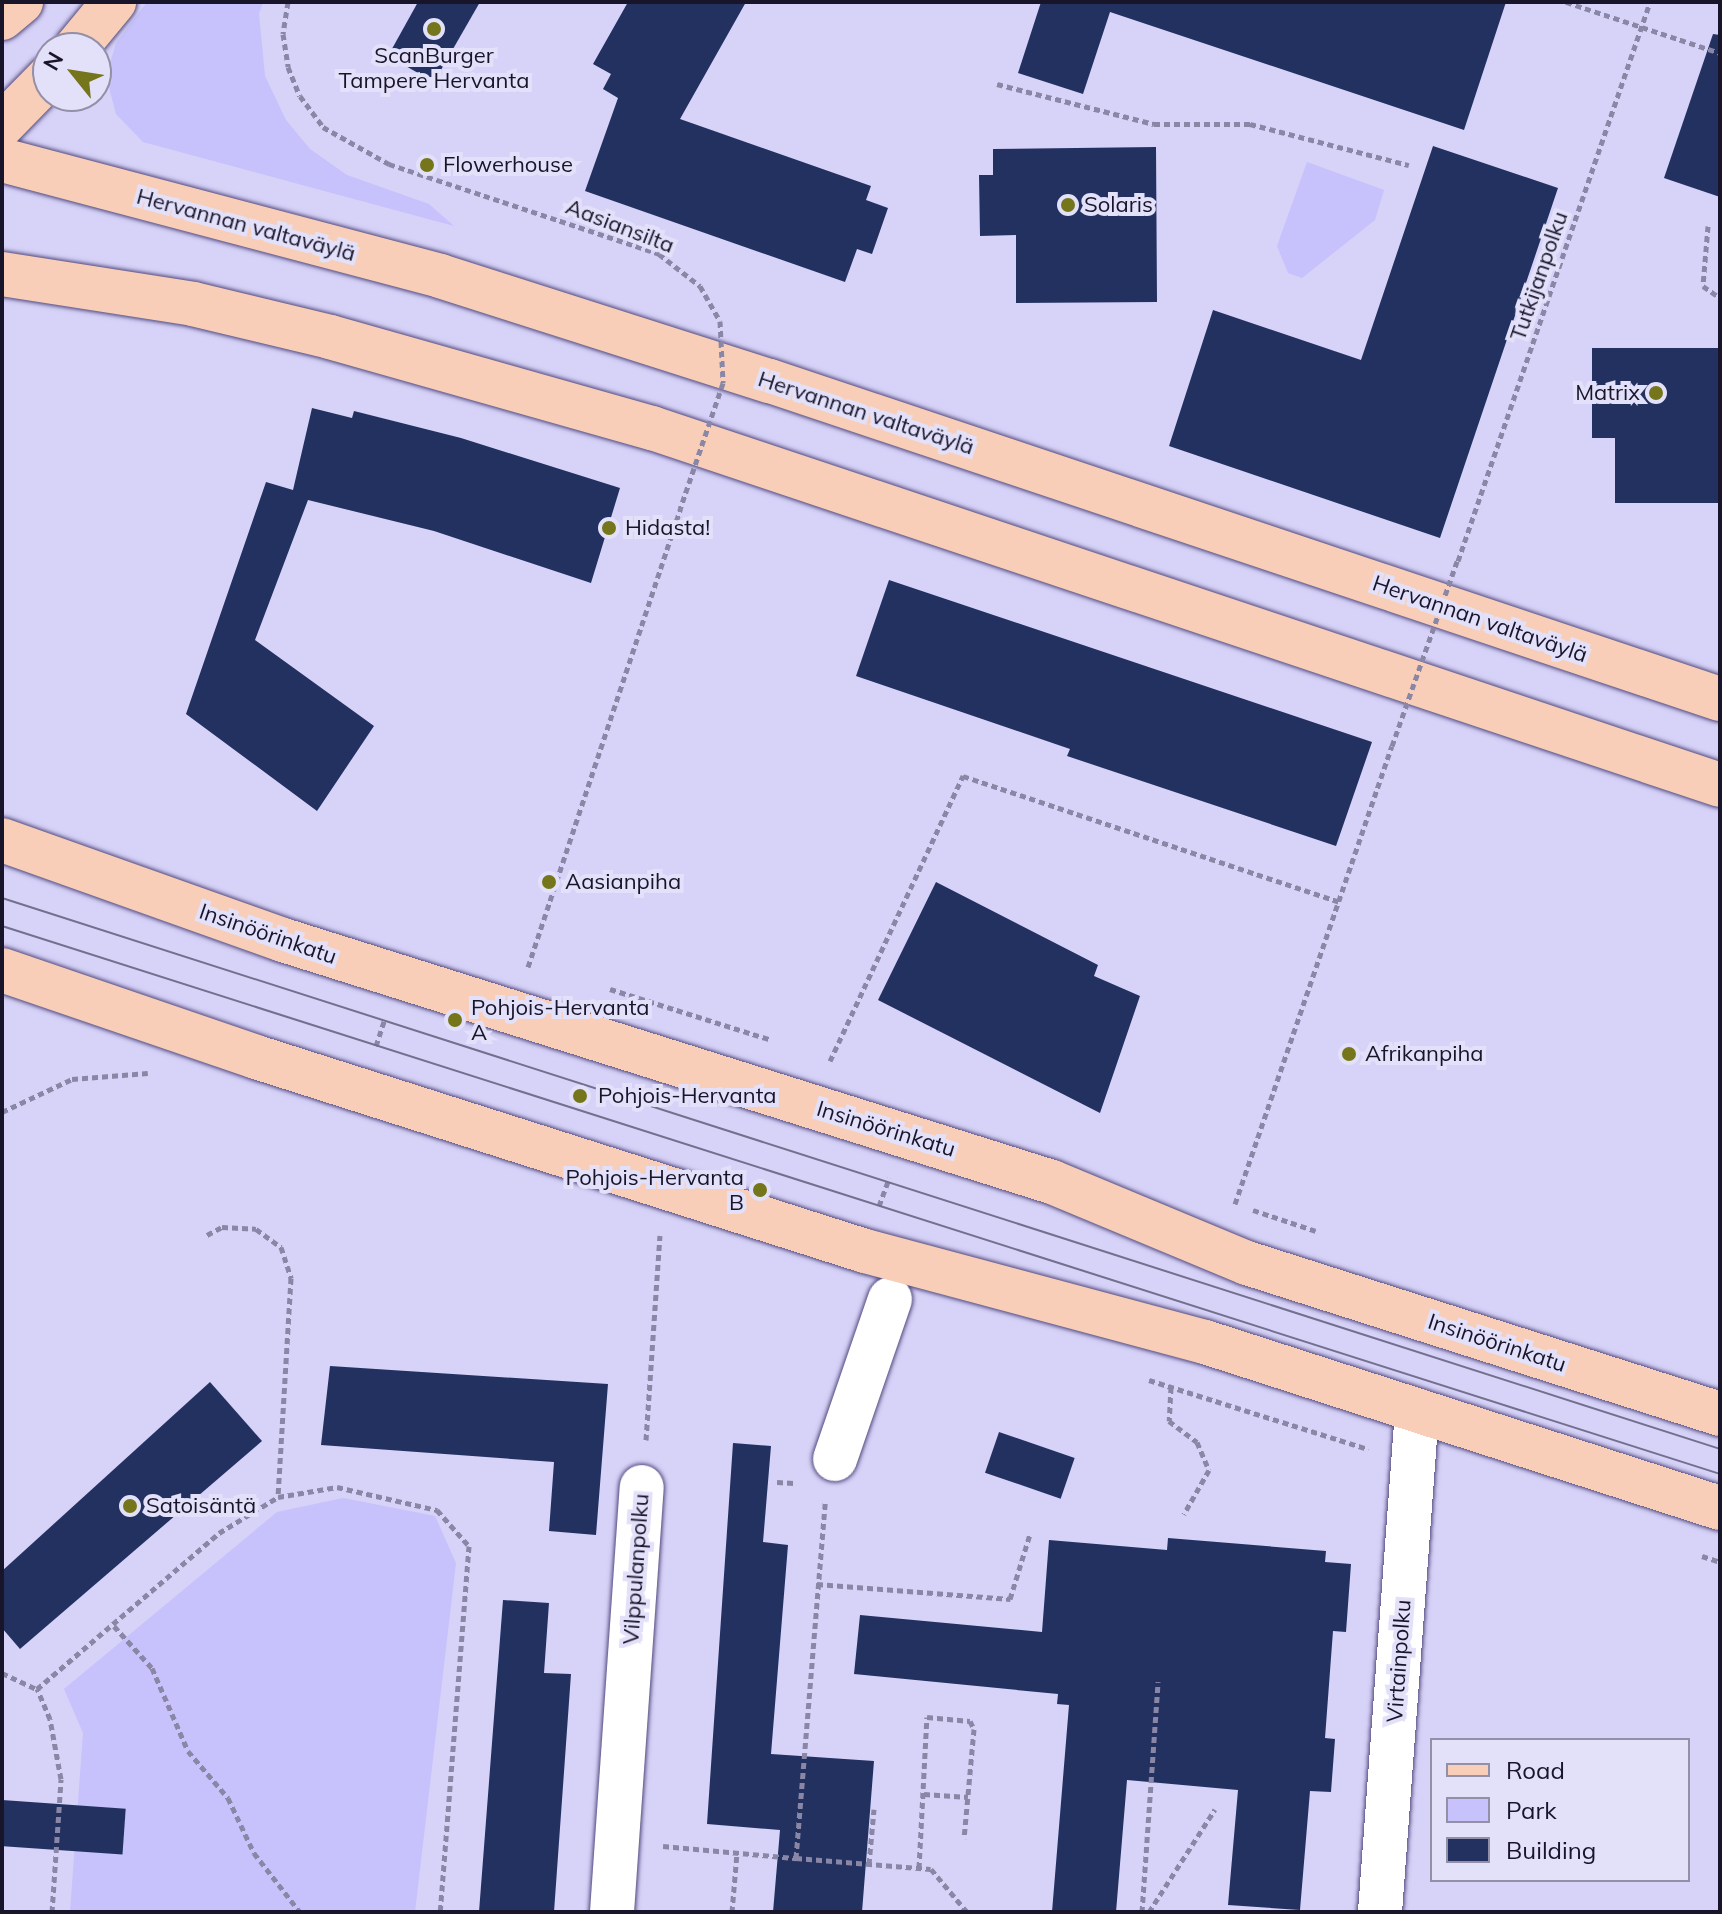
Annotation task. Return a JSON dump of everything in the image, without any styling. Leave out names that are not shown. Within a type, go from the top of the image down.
[{"type":"main road","points":[[2,18],[21,2]]},
{"type":"main road","points":[[89,32],[114,2]]},
{"type":"main road","points":[[2,125],[32,94]]},
{"type":"main road","name":"Hervannan valtaväylä","points":[[2,160],[440,276],[770,381],[1720,699]]},
{"type":"main road","points":[[2,274],[193,304],[269,322],[652,428],[1720,785]]},
{"type":"main road","name":"Insinöörinkatu","points":[[2,840],[398,977],[1052,1182],[1247,1263],[1720,1414]]},
{"type":"main road","points":[[2,970],[362,1091],[865,1251],[1205,1342],[1720,1508]]},
{"type":"lane","points":[[835,1459],[890,1299]]},
{"type":"lane","name":"Virtainpolku","points":[[1380,1912],[1417,1410]]},
{"type":"lane","name":"Vilppulanpolku","points":[[612,1912],[642,1487]]},
{"type":"path","name":"Aasiansilta","points":[[288,2],[283,34],[288,67],[300,96],[323,127],[389,164],[659,254],[700,286],[720,321],[723,383],[528,968]]},
{"type":"path","points":[[1566,2],[1720,53]]},
{"type":"path","name":"Tutkijanpolku","points":[[1339,902],[1650,2]]},
{"type":"path","points":[[997,84],[1154,124],[1250,124],[1409,165]]},
{"type":"path","points":[[1708,226],[1703,286],[1720,298]]},
{"type":"path","points":[[830,1061],[963,776],[1339,902],[1235,1204]]},
{"type":"path","points":[[362,1091],[398,977]]},
{"type":"path","points":[[2,1112],[72,1079],[153,1072]]},
{"type":"path","name":"Vilppulanpolku","points":[[642,1487],[661,1226]]},
{"type":"path","points":[[207,1235],[222,1227],[256,1229],[281,1247],[291,1278],[278,1497]]},
{"type":"path","points":[[1171,1387],[1169,1421],[1197,1442],[1209,1470],[1184,1514]]},
{"type":"path","points":[[796,1858],[817,1584],[827,1485],[835,1459]]},
{"type":"path","points":[[37,1689],[219,1533],[278,1497],[337,1487],[437,1510],[469,1546],[440,1912]]},
{"type":"path","points":[[817,1584],[1010,1599],[1030,1534]]},
{"type":"path","points":[[114,1626],[152,1668],[188,1751],[228,1798],[254,1853],[300,1912]]},
{"type":"path","points":[[2,1673],[37,1689],[50,1719],[61,1779],[52,1912]]},
{"type":"path","points":[[1142,1912],[1158,1682]]},
{"type":"path","points":[[919,1868],[927,1717],[970,1721],[974,1729],[964,1839]]},
{"type":"path","points":[[924,1794],[968,1797]]},
{"type":"path","points":[[869,1864],[874,1809]]},
{"type":"path","points":[[1149,1912],[1215,1809]]},
{"type":"path","points":[[617,1842],[919,1868],[940,1875],[965,1911]]},
{"type":"path","points":[[732,1912],[737,1852]]},
{"type":"green space","points":[[147,2],[263,2],[259,14],[265,76],[286,120],[310,149],[347,175],[429,204],[454,226],[143,142],[116,114],[112,99],[112,56],[116,43]]},
{"type":"green space","points":[[1307,162],[1384,190],[1375,220],[1302,278],[1288,273],[1277,246]]},
{"type":"green space","points":[[343,1498],[435,1516],[456,1563],[415,1912],[70,1912],[83,1733],[64,1689],[277,1512]]},
{"type":"building","name":"ScanBurger Tampere Hervanta","points":[[418,2],[480,2],[434,82],[388,56]]},
{"type":"building","points":[[628,2],[746,2],[680,119],[871,186],[866,200],[888,208],[872,254],[857,249],[845,282],[585,191],[618,98],[603,89],[611,74],[593,64]]},
{"type":"building","points":[[1041,2],[1506,2],[1464,130],[1110,12],[1083,94],[1018,73]]},
{"type":"building","points":[[1713,34],[1720,35],[1720,197],[1664,178]]},
{"type":"building","points":[[1433,146],[1558,188],[1440,538],[1169,446],[1213,310],[1361,360]]},
{"type":"building","name":"Solaris","points":[[1156,147],[1157,302],[1016,303],[1016,235],[980,236],[979,175],[993,175],[993,149]]},
{"type":"building","name":"Matrix","points":[[1592,348],[1720,348],[1720,503],[1615,503],[1615,438],[1592,438]]},
{"type":"building","points":[[312,408],[352,418],[354,411],[461,438],[620,488],[591,583],[434,531],[308,500],[255,640],[374,726],[317,811],[186,714],[266,482],[293,490]]},
{"type":"building","points":[[889,580],[1372,742],[1336,846],[1067,756],[1070,749],[856,676]]},
{"type":"building","points":[[936,882],[1098,965],[1094,976],[1140,996],[1100,1113],[878,1000]]},
{"type":"building","points":[[330,1366],[608,1384],[596,1535],[549,1531],[554,1462],[321,1445]]},
{"type":"building","name":"Satoisäntä","points":[[210,1382],[262,1441],[20,1649],[2,1628],[2,1571]]},
{"type":"building","points":[[999,1432],[1075,1458],[1061,1499],[985,1473]]},
{"type":"building","points":[[733,1443],[771,1446],[763,1542],[788,1545],[771,1754],[874,1761],[862,1912],[773,1912],[780,1830],[707,1824]]},
{"type":"building","points":[[1168,1538],[1326,1551],[1325,1562],[1351,1564],[1346,1632],[1333,1631],[1325,1738],[1335,1739],[1331,1792],[1310,1791],[1300,1910],[1228,1905],[1238,1790],[1127,1780],[1116,1912],[1052,1912],[1069,1705],[1057,1704],[1058,1694],[854,1674],[860,1615],[1042,1632],[1049,1540],[1167,1550]]},
{"type":"building","points":[[503,1600],[549,1603],[544,1673],[571,1674],[554,1912],[479,1912]]},
{"type":"building","points":[[2,1800],[126,1809],[122,1855],[2,1846]]},
{"type":"tram line","points":[[2,898],[1720,1449]]},
{"type":"tram line","points":[[2,926],[1720,1474]]},
{"type":"place","name":"ScanBurger Tampere Hervanta","points":[[434,29]]},
{"type":"place","name":"Flowerhouse","points":[[427,165]]},
{"type":"place","name":"Solaris","points":[[1068,205]]},
{"type":"place","name":"Matrix","points":[[1656,393]]},
{"type":"place","name":"Hidasta!","points":[[609,528]]},
{"type":"place","name":"Aasianpiha","points":[[549,882]]},
{"type":"place","name":"Pohjois-Hervanta A","points":[[455,1020]]},
{"type":"place","name":"Afrikanpiha","points":[[1349,1054]]},
{"type":"place","name":"Pohjois-Hervanta","points":[[580,1096]]},
{"type":"place","name":"Pohjois-Hervanta B","points":[[760,1190]]},
{"type":"place","name":"Satoisäntä","points":[[130,1506]]}]
